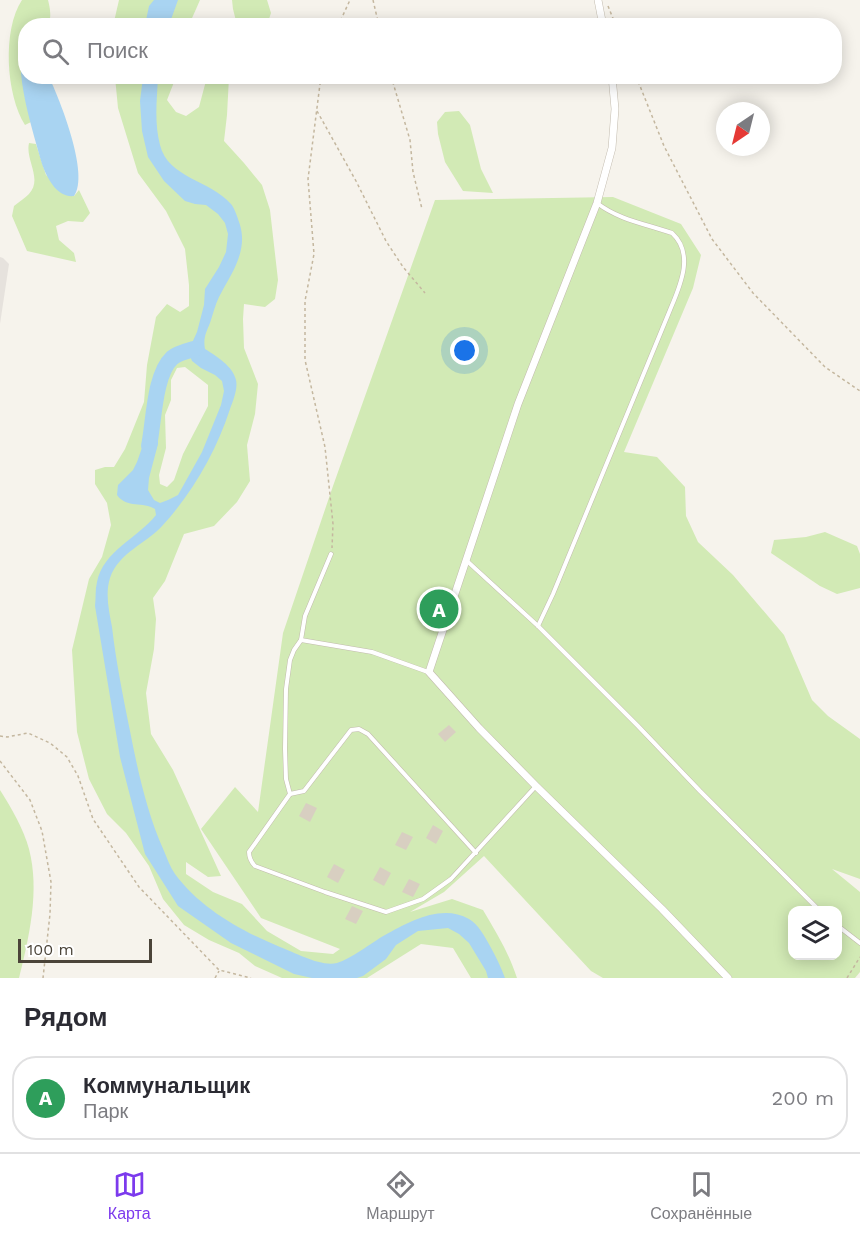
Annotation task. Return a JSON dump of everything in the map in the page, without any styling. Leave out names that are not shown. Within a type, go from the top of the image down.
[{"type":"street","points":[[598,0],[601,18]]},
{"type":"street","points":[[613,84],[615,109],[612,148],[597,203],[518,404],[429,672],[479,728],[662,909],[728,978]]},
{"type":"lane","points":[[538,627],[680,285],[685,257],[678,238],[672,233],[619,217],[597,203]]},
{"type":"lane","points":[[290,794],[286,779],[286,690],[292,655],[301,640],[305,616],[331,554]]},
{"type":"lane","points":[[467,561],[630,718],[815,906]]},
{"type":"lane","points":[[301,640],[372,652],[429,672]]},
{"type":"lane","points":[[476,853],[368,734],[359,729],[351,730],[304,790],[290,794],[249,852],[255,866],[386,912],[423,899],[451,879],[476,853],[536,786]]},
{"type":"lane","points":[[842,930],[860,943]]},
{"type":"path","points":[[342,18],[350,0]]},
{"type":"path","points":[[373,0],[377,18]]},
{"type":"path","points":[[605,0],[613,18]]},
{"type":"path","points":[[320,84],[308,179],[314,254],[305,301],[305,360],[325,447],[333,524],[331,554]]},
{"type":"path","points":[[393,84],[410,140],[413,172],[422,208]]},
{"type":"path","points":[[639,84],[664,146],[712,239],[753,293],[825,367],[860,391]]},
{"type":"path","points":[[317,110],[386,241],[403,267],[425,293]]},
{"type":"path","points":[[0,736],[28,733],[50,743],[67,758],[78,776],[93,819],[139,886],[219,970],[251,978]]},
{"type":"path","points":[[0,761],[30,800],[42,831],[51,882],[43,978]]},
{"type":"path","points":[[847,978],[860,957]]},
{"type":"path","points":[[215,978],[219,970]]},
{"type":"shaded area","points":[[0,257],[9,264],[0,324]]},
{"type":"green space","points":[[22,0],[48,0],[50,18],[18,18],[18,84],[24,84],[31,122],[25,125],[10,80],[9,45],[16,13]]},
{"type":"green space","points":[[119,0],[200,0],[192,18],[115,18]]},
{"type":"green space","points":[[232,0],[267,0],[271,13],[269,18],[235,18]]},
{"type":"green space","points":[[116,84],[173,84],[167,100],[176,112],[186,116],[199,107],[205,84],[229,84],[224,141],[262,185],[270,210],[278,280],[275,299],[265,307],[244,304],[244,348],[258,384],[255,414],[247,445],[250,481],[237,502],[214,526],[184,534],[165,581],[153,598],[156,619],[154,649],[146,693],[151,734],[173,770],[221,876],[208,877],[186,862],[186,874],[213,892],[242,904],[267,931],[301,951],[333,954],[340,949],[261,918],[201,829],[235,787],[258,812],[283,633],[435,200],[613,197],[681,224],[701,255],[693,288],[624,452],[657,457],[685,487],[686,516],[698,542],[733,575],[784,635],[812,700],[828,716],[860,739],[860,879],[832,869],[860,892],[860,972],[855,978],[603,978],[591,971],[484,856],[444,892],[410,912],[452,899],[483,910],[506,951],[517,978],[471,978],[453,948],[421,944],[367,978],[282,978],[255,966],[239,953],[209,940],[184,925],[163,899],[149,866],[126,833],[107,814],[89,779],[77,732],[72,650],[89,579],[102,557],[111,525],[107,503],[95,484],[95,470],[114,467],[125,449],[144,402],[147,365],[156,317],[167,304],[180,312],[189,306],[185,249],[166,211],[138,173],[118,108]],"holes":[[[185,367],[208,385],[208,406],[183,454],[174,480],[167,487],[160,484],[159,475],[166,448],[165,415],[171,400],[171,380],[177,368]]]},
{"type":"green space","points":[[459,111],[470,125],[481,169],[493,193],[463,191],[445,162],[437,122],[445,112]]},
{"type":"green space","points":[[29,143],[36,144],[46,175],[74,196],[79,190],[90,213],[83,222],[68,221],[56,226],[59,240],[74,253],[76,262],[27,251],[12,216],[14,206],[33,188],[34,176],[29,156]]},
{"type":"green space","points":[[825,532],[857,546],[860,554],[860,588],[837,594],[820,586],[771,553],[774,540],[806,537]]},
{"type":"green space","points":[[0,790],[24,834],[32,865],[32,914],[19,978],[0,978]]},
{"type":"water","points":[[154,0],[178,0],[172,18],[146,18],[149,6]]},
{"type":"water","points":[[22,84],[52,84],[72,137],[76,155],[78,186],[74,196],[63,194],[50,181],[42,164]]},
{"type":"water","points":[[142,84],[158,84],[157,128],[164,156],[180,172],[212,189],[231,204],[242,235],[240,254],[218,300],[205,339],[205,349],[228,366],[236,380],[235,395],[218,441],[184,499],[156,532],[120,561],[114,569],[109,584],[109,609],[125,705],[140,777],[158,837],[173,871],[196,898],[236,926],[301,956],[324,963],[337,963],[415,920],[448,913],[469,919],[475,924],[490,946],[505,978],[488,978],[469,943],[448,928],[418,931],[396,945],[386,959],[357,978],[312,978],[294,974],[231,943],[178,906],[145,854],[120,757],[95,606],[96,585],[106,562],[156,515],[155,509],[125,502],[117,495],[118,485],[133,470],[137,462],[150,425],[158,428],[158,444],[148,490],[154,500],[160,503],[178,495],[202,452],[221,405],[224,391],[222,381],[192,361],[189,353],[204,305],[205,289],[226,252],[228,234],[225,223],[218,214],[206,205],[185,201],[164,181],[148,157],[142,131],[140,101]]},
{"type":"building","points":[[449,725],[456,732],[445,742],[438,734]]},
{"type":"building","points":[[306,803],[317,808],[310,822],[299,816]]},
{"type":"building","points":[[433,825],[443,831],[436,844],[426,838]]},
{"type":"building","points":[[402,832],[413,837],[406,850],[395,845]]},
{"type":"building","points":[[334,864],[345,870],[338,883],[327,877]]},
{"type":"building","points":[[380,867],[391,873],[384,886],[373,880]]},
{"type":"building","points":[[409,879],[420,884],[413,897],[402,892]]},
{"type":"building","points":[[352,906],[363,911],[356,924],[345,919]]},
{"type":"waterway","points":[[149,446],[158,387],[166,366],[174,356],[194,349]]},
{"type":"place","name":"Коммунальщик","points":[[439,609]]}]
